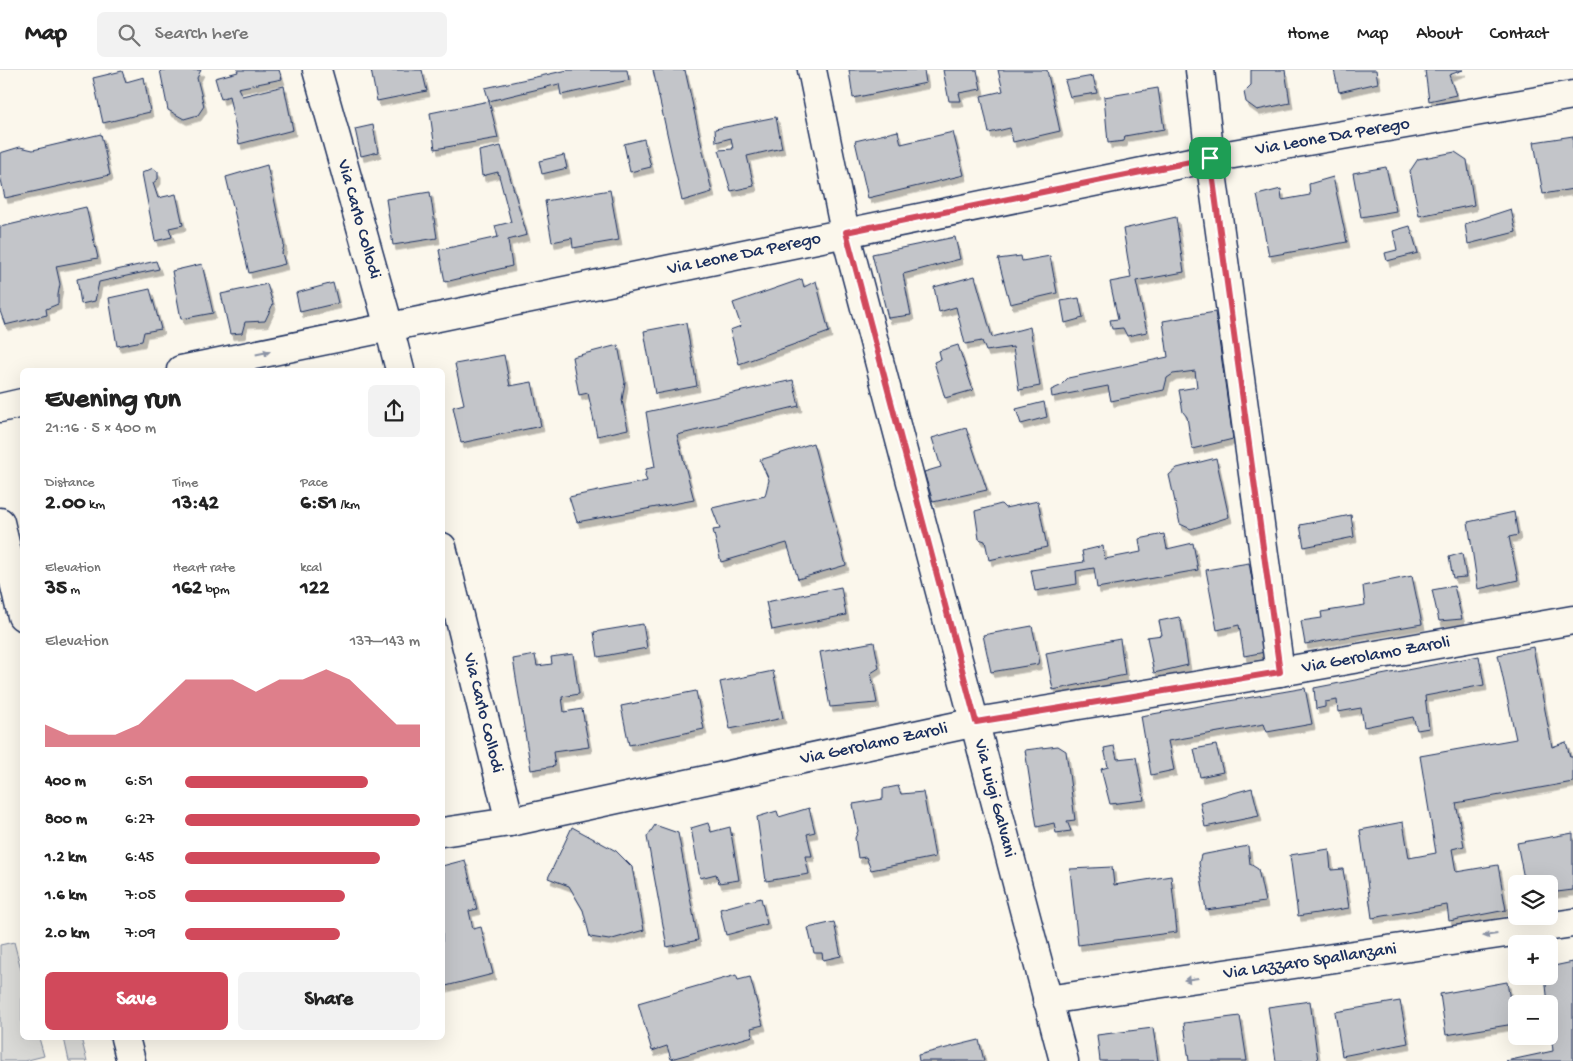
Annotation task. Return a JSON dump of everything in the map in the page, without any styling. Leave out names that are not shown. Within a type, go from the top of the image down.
[{"type":"street","name":"Via Carlo Collodi","points":[[316,70],[399,368]]},
{"type":"street","name":"Via Luigi Galvani","points":[[812,70],[846,232],[1064,1061]]},
{"type":"street","points":[[1200,70],[1210,158],[1280,672]]},
{"type":"street","name":"Via Leone Da Perego","points":[[191,368],[1210,158],[1573,95]]},
{"type":"street","points":[[0,408],[20,403]]},
{"type":"street","points":[[0,522],[20,607]]},
{"type":"street","name":"Via Carlo Collodi","points":[[445,559],[510,822]]},
{"type":"street","name":"Via Gerolamo Zaroli","points":[[445,832],[510,822],[976,722],[1280,672],[1573,620]]},
{"type":"street","name":"Via Lazzaro Spallanzani","points":[[1048,1000],[1573,923]]},
{"type":"street","points":[[126,1040],[131,1061]]},
{"type":"shaded area","points":[[14,942],[20,965],[20,1040],[40,1040],[44,1056],[24,1061],[0,1061],[0,945]]},
{"type":"shaded area","points":[[64,1040],[82,1040],[87,1061],[69,1061]]},
{"type":"building","points":[[160,70],[201,70],[197,78],[204,106],[198,115],[184,119],[168,110]]},
{"type":"building","points":[[237,70],[279,70],[282,79],[238,88],[242,96],[284,86],[293,130],[239,144],[229,96],[221,99],[215,78],[238,72]]},
{"type":"building","points":[[371,70],[422,70],[427,91],[377,101]]},
{"type":"building","points":[[568,70],[627,70],[629,80],[561,95],[559,84],[489,101],[485,88]]},
{"type":"building","points":[[653,70],[685,70],[712,192],[682,201]]},
{"type":"building","points":[[849,70],[924,70],[926,83],[853,98]]},
{"type":"building","points":[[943,70],[977,70],[981,89],[959,93],[961,101],[949,101]]},
{"type":"building","points":[[998,70],[1047,70],[1060,131],[1013,142],[1010,128],[989,133],[981,96],[1003,91]]},
{"type":"building","points":[[1251,70],[1285,70],[1290,103],[1257,110],[1246,102],[1244,92],[1251,85]]},
{"type":"building","points":[[1334,70],[1376,70],[1378,83],[1339,92]]},
{"type":"building","points":[[1425,70],[1463,70],[1449,75],[1456,95],[1429,101]]},
{"type":"building","points":[[122,71],[126,82],[144,77],[150,112],[103,123],[93,78]]},
{"type":"building","points":[[1093,76],[1097,93],[1070,97],[1065,81]]},
{"type":"building","points":[[1158,88],[1164,129],[1125,136],[1124,141],[1108,143],[1104,97]]},
{"type":"building","points":[[489,101],[498,138],[435,149],[430,113]]},
{"type":"building","points":[[776,117],[782,148],[747,156],[754,186],[731,191],[719,150],[733,149],[731,138],[716,142],[715,129]]},
{"type":"building","points":[[373,125],[378,152],[361,156],[355,129]]},
{"type":"building","points":[[898,131],[901,144],[953,132],[964,175],[868,198],[855,141]]},
{"type":"building","points":[[101,134],[110,175],[5,198],[0,175],[0,153],[20,147],[33,150]]},
{"type":"building","points":[[1573,136],[1573,189],[1543,194],[1534,142]]},
{"type":"building","points":[[644,139],[651,167],[630,172],[624,144]]},
{"type":"building","points":[[501,146],[527,235],[508,240],[512,266],[445,282],[439,250],[498,237],[495,226],[511,222],[498,172],[482,176],[479,151]]},
{"type":"building","points":[[1455,152],[1467,160],[1474,205],[1419,216],[1410,171],[1418,159]]},
{"type":"building","points":[[564,155],[567,168],[542,174],[539,161]]},
{"type":"building","points":[[267,165],[284,245],[282,253],[285,264],[249,273],[226,177]]},
{"type":"building","points":[[1386,167],[1396,211],[1361,217],[1353,173]]},
{"type":"building","points":[[153,168],[158,172],[158,179],[153,183],[158,198],[176,194],[183,225],[169,228],[172,237],[155,241],[142,173]]},
{"type":"building","points":[[1333,177],[1347,242],[1269,256],[1257,195],[1281,189],[1282,200],[1310,195],[1309,184]]},
{"type":"building","points":[[610,190],[619,240],[573,248],[572,238],[552,242],[545,201]]},
{"type":"building","points":[[430,192],[437,238],[393,245],[386,199]]},
{"type":"building","points":[[86,207],[98,258],[56,266],[60,284],[58,304],[46,309],[47,315],[5,325],[0,311],[0,227]]},
{"type":"building","points":[[1511,209],[1516,232],[1468,244],[1465,224]]},
{"type":"building","points":[[1176,217],[1184,272],[1136,281],[1147,332],[1127,336],[1123,328],[1112,329],[1110,320],[1118,319],[1110,282],[1131,278],[1123,229]]},
{"type":"building","points":[[1410,226],[1418,253],[1387,261],[1385,253],[1397,250],[1393,231]]},
{"type":"building","points":[[955,237],[960,259],[903,274],[911,315],[888,318],[872,254]]},
{"type":"building","points":[[1021,256],[1022,261],[1050,256],[1057,293],[1010,304],[998,259]]},
{"type":"building","points":[[156,261],[159,269],[99,282],[95,301],[81,304],[77,279]]},
{"type":"building","points":[[202,264],[213,313],[181,319],[172,271]]},
{"type":"building","points":[[975,276],[992,337],[1030,327],[1040,386],[1019,390],[1013,347],[986,351],[982,341],[965,344],[956,307],[939,312],[934,287]]},
{"type":"building","points":[[802,279],[804,287],[816,281],[829,332],[739,364],[730,330],[741,326],[733,303]]},
{"type":"building","points":[[333,283],[338,303],[300,312],[296,293]]},
{"type":"building","points":[[267,284],[273,304],[265,321],[245,322],[242,333],[230,334],[221,294]]},
{"type":"building","points":[[150,289],[161,329],[144,332],[142,341],[117,346],[109,298]]},
{"type":"building","points":[[1079,298],[1083,318],[1065,323],[1061,301]]},
{"type":"building","points":[[1215,312],[1233,439],[1192,449],[1187,417],[1183,412],[1179,390],[1197,387],[1195,371],[1173,374],[1167,378],[1164,390],[1111,401],[1108,386],[1052,397],[1051,390],[1060,386],[1068,378],[1168,357],[1163,321]]},
{"type":"building","points":[[686,323],[697,386],[655,394],[644,331]]},
{"type":"building","points":[[618,345],[625,382],[622,400],[628,429],[597,436],[588,393],[579,395],[572,357]]},
{"type":"building","points":[[958,345],[973,390],[945,398],[934,362],[941,359],[939,351]]},
{"type":"building","points":[[504,355],[510,386],[532,382],[541,426],[461,443],[453,407],[464,404],[455,364]]},
{"type":"building","points":[[793,380],[799,406],[677,435],[694,500],[577,522],[569,497],[647,481],[645,476],[646,469],[655,467],[646,412]]},
{"type":"building","points":[[1044,402],[1047,417],[1021,424],[1016,409]]},
{"type":"building","points":[[966,428],[987,490],[933,502],[924,472],[941,467],[932,438]]},
{"type":"building","points":[[813,443],[846,565],[798,579],[787,543],[721,562],[713,530],[720,529],[712,508],[765,496],[769,480],[760,460]]},
{"type":"building","points":[[1216,458],[1229,517],[1191,529],[1180,524],[1169,475],[1177,468]]},
{"type":"building","points":[[1038,501],[1047,547],[989,560],[985,541],[979,539],[975,511],[1001,504],[1005,508]]},
{"type":"building","points":[[1514,512],[1518,535],[1509,537],[1518,580],[1478,589],[1468,522]]},
{"type":"building","points":[[1351,515],[1354,537],[1304,547],[1300,525]]},
{"type":"building","points":[[1164,534],[1167,549],[1193,543],[1198,570],[1097,588],[1094,568],[1076,571],[1077,584],[1035,591],[1031,570],[1084,562],[1082,551],[1103,546],[1105,559],[1141,552],[1139,539]]},
{"type":"building","points":[[1462,553],[1466,577],[1453,578],[1449,557]]},
{"type":"building","points":[[1249,563],[1265,652],[1244,656],[1239,625],[1217,630],[1206,570]]},
{"type":"building","points":[[1412,576],[1422,624],[1305,644],[1301,621],[1322,618],[1321,612],[1365,605],[1363,586]]},
{"type":"building","points":[[1454,586],[1462,619],[1439,621],[1432,590]]},
{"type":"building","points":[[841,587],[846,615],[772,630],[766,602]]},
{"type":"building","points":[[1179,617],[1188,665],[1154,673],[1147,637],[1162,635],[1159,621]]},
{"type":"building","points":[[643,624],[647,648],[598,657],[594,632]]},
{"type":"building","points":[[1032,626],[1039,658],[1038,664],[991,672],[983,635]]},
{"type":"building","points":[[1120,639],[1125,675],[1053,690],[1046,653]]},
{"type":"building","points":[[874,642],[879,668],[871,673],[877,703],[830,707],[820,652]]},
{"type":"building","points":[[1533,647],[1552,747],[1566,742],[1570,757],[1573,757],[1573,782],[1456,803],[1464,846],[1452,849],[1456,872],[1498,865],[1506,910],[1449,921],[1447,905],[1372,918],[1360,830],[1403,822],[1409,858],[1436,853],[1420,756],[1516,739],[1498,655]]},
{"type":"building","points":[[573,654],[579,694],[562,697],[564,712],[582,709],[589,747],[553,752],[555,766],[531,770],[513,659],[535,655],[537,666],[552,664],[551,657]]},
{"type":"building","points":[[1479,656],[1484,685],[1425,696],[1429,728],[1417,730],[1413,717],[1364,727],[1361,708],[1338,712],[1337,700],[1325,702],[1325,707],[1316,709],[1314,688]]},
{"type":"building","points":[[773,671],[783,718],[730,729],[720,682]]},
{"type":"building","points":[[1305,688],[1312,724],[1267,732],[1264,724],[1168,741],[1174,770],[1151,775],[1141,716]]},
{"type":"building","points":[[696,691],[704,729],[629,745],[621,706]]},
{"type":"building","points":[[1216,745],[1223,772],[1200,777],[1194,749]]},
{"type":"building","points":[[1058,746],[1066,751],[1075,820],[1067,821],[1071,831],[1056,833],[1054,823],[1037,827],[1025,750]]},
{"type":"building","points":[[1114,746],[1117,759],[1136,757],[1144,800],[1110,804],[1101,769],[1108,767],[1104,748]]},
{"type":"building","points":[[898,786],[901,794],[923,792],[935,857],[871,870],[866,857],[858,858],[855,838],[858,831],[853,804],[883,799],[883,789]]},
{"type":"building","points":[[1252,788],[1259,816],[1205,827],[1200,802]]},
{"type":"building","points":[[809,808],[815,832],[807,834],[812,856],[805,856],[809,874],[766,881],[757,817],[777,811],[779,817]]},
{"type":"building","points":[[708,823],[711,832],[730,827],[739,880],[719,883],[716,874],[700,878],[691,828]]},
{"type":"building","points":[[655,825],[678,833],[698,940],[667,947],[647,837]]},
{"type":"building","points":[[572,827],[616,851],[632,867],[644,930],[609,940],[590,937],[583,910],[569,886],[548,878]]},
{"type":"building","points":[[1573,833],[1573,890],[1558,892],[1558,875],[1523,875],[1517,843]]},
{"type":"building","points":[[1248,846],[1250,864],[1258,869],[1265,902],[1206,910],[1199,863],[1201,855]]},
{"type":"building","points":[[1329,849],[1331,870],[1343,869],[1349,908],[1298,916],[1290,855]]},
{"type":"building","points":[[465,860],[477,909],[469,911],[473,929],[481,927],[493,974],[445,986],[445,865]]},
{"type":"building","points":[[1112,867],[1114,885],[1171,876],[1177,932],[1078,945],[1070,869]]},
{"type":"building","points":[[761,898],[767,924],[726,935],[720,909]]},
{"type":"building","points":[[834,922],[841,956],[823,960],[822,953],[814,953],[808,928]]},
{"type":"building","points":[[1573,962],[1573,1061],[1506,1061],[1553,1051],[1552,1045],[1558,1045],[1558,995],[1547,995],[1546,985],[1558,985],[1558,965]]},
{"type":"building","points":[[736,975],[738,980],[750,977],[763,1025],[751,1028],[753,1036],[671,1059],[667,1046],[652,1051],[638,1003]]},
{"type":"building","points":[[1507,982],[1509,995],[1508,1025],[1446,1035],[1440,994]]},
{"type":"building","points":[[1310,1001],[1318,1061],[1276,1061],[1268,1007]]},
{"type":"building","points":[[1400,1001],[1408,1043],[1342,1056],[1335,1012]]},
{"type":"building","points":[[1240,1016],[1247,1061],[1189,1061],[1184,1023]]},
{"type":"building","points":[[1153,1028],[1158,1061],[1100,1061],[1097,1035]]},
{"type":"building","points":[[979,1040],[984,1061],[919,1061],[918,1055]]},
{"type":"route","points":[[1210,158],[1280,672],[976,722],[846,232],[1210,158]]}]
